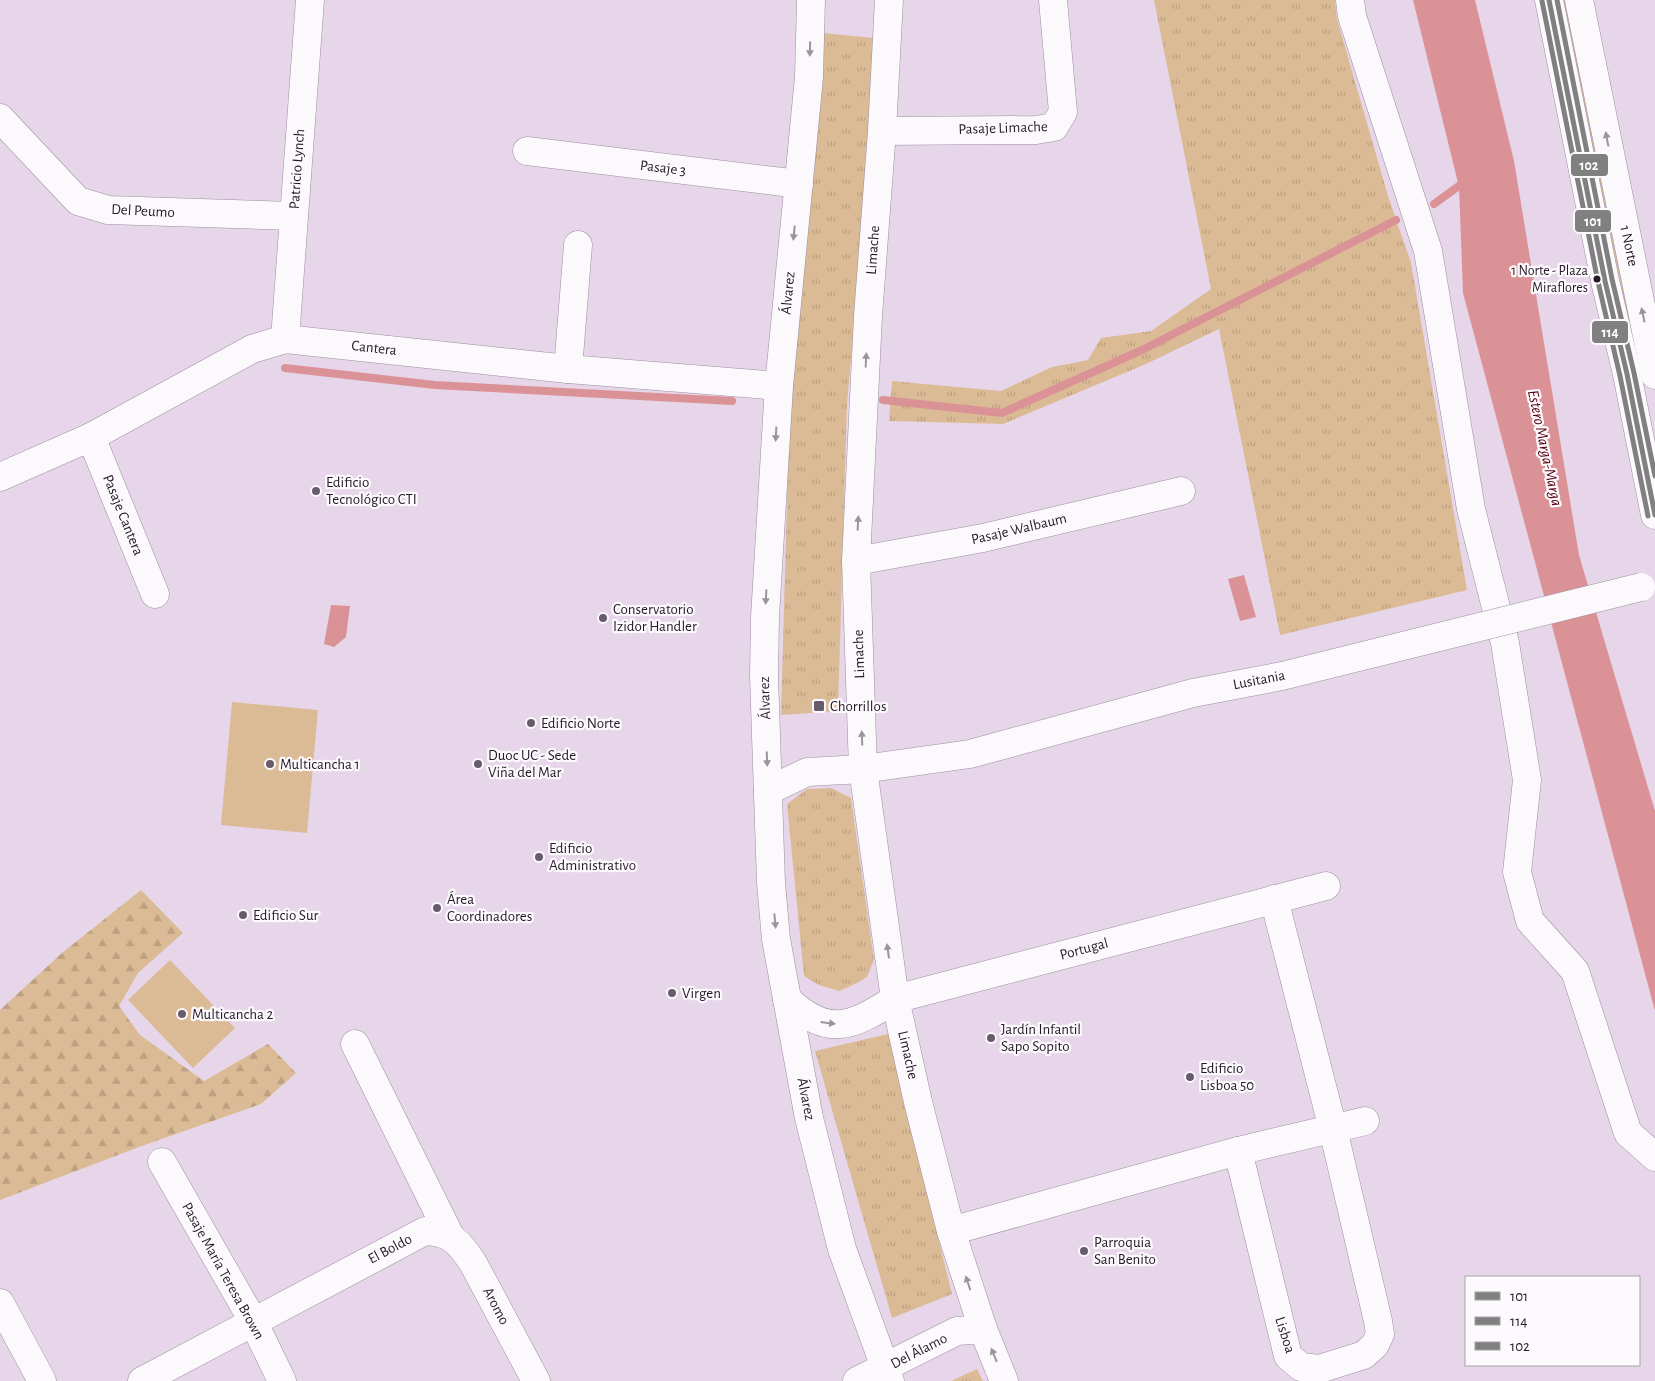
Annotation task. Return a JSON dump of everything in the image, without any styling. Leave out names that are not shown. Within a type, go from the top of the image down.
[{"type":"street","name":"Patricio Lynch","points":[[285,339],[310,0]]},
{"type":"street","name":"Álvarez","points":[[811,0],[809,77],[778,386],[765,617],[764,676],[771,883],[776,939],[809,1118],[840,1240],[888,1374]]},
{"type":"street","name":"Limache","points":[[889,0],[882,131],[868,316],[856,561],[863,770],[895,999],[918,1102],[951,1231],[983,1329],[1004,1381]]},
{"type":"street","name":"Pasaje Limache","points":[[882,131],[1036,130],[1054,127],[1063,112],[1053,0]]},
{"type":"street","points":[[1350,0],[1352,16],[1428,251],[1471,509],[1505,643],[1527,780],[1516,872],[1530,921],[1575,972],[1628,1133],[1655,1158]]},
{"type":"street","name":"1 Norte","points":[[1549,0],[1605,281],[1626,370],[1655,515]]},
{"type":"street","name":"1 Norte","points":[[1579,0],[1654,367]]},
{"type":"street","name":"Del Peumo","points":[[0,118],[78,201],[108,210],[293,216]]},
{"type":"street","name":"Pasaje 3","points":[[527,151],[799,184]]},
{"type":"street","points":[[568,369],[578,245]]},
{"type":"street","name":"Cantera","points":[[0,477],[91,436],[252,349],[285,339],[568,369],[778,386]]},
{"type":"street","points":[[1626,370],[1654,367]]},
{"type":"street","name":"Pasaje Cantera","points":[[91,436],[155,594]]},
{"type":"street","name":"Pasaje Walbaum","points":[[856,561],[984,538],[1181,491]]},
{"type":"street","name":"Lusitania","points":[[768,791],[807,772],[863,770],[970,754],[1193,693],[1282,676],[1648,586]]},
{"type":"street","name":"Portugal","points":[[787,999],[801,1012],[815,1021],[839,1024],[867,1017],[895,999],[1326,886]]},
{"type":"street","points":[[1274,899],[1333,1129]]},
{"type":"street","points":[[355,1044],[450,1236]]},
{"type":"street","points":[[951,1231],[1238,1151],[1365,1120]]},
{"type":"street","name":"Lisboa","points":[[1238,1151],[1288,1356],[1301,1367],[1319,1369],[1364,1355],[1376,1345],[1380,1334],[1333,1129]]},
{"type":"street","name":"Pasaje María Teresa Brown","points":[[162,1162],[253,1321],[282,1381]]},
{"type":"street","name":"El Boldo","points":[[142,1381],[425,1231],[439,1232],[450,1236]]},
{"type":"street","name":"Aromo","points":[[450,1236],[462,1247],[472,1263],[536,1381]]},
{"type":"street","points":[[0,1304],[42,1381]]},
{"type":"street","name":"Del Álamo","points":[[856,1381],[888,1374],[957,1331],[983,1329]]},
{"type":"green space","points":[[1154,0],[1335,0],[1337,19],[1388,196],[1411,263],[1467,590],[1280,635],[1219,329],[1146,364],[1003,424],[889,421],[892,381],[1001,391],[1052,367],[1088,360],[1101,338],[1151,331],[1211,289]]},
{"type":"green space","points":[[1563,0],[1570,0],[1638,335],[1631,336]]},
{"type":"green space","points":[[823,33],[873,38],[866,195],[847,403],[838,711],[781,715],[790,395]]},
{"type":"green space","name":"Multicancha 1","points":[[232,702],[318,710],[307,833],[221,825]]},
{"type":"green space","points":[[831,788],[851,798],[874,960],[867,977],[839,991],[819,985],[804,976],[787,804],[807,789]]},
{"type":"green space","points":[[141,890],[183,933],[138,973],[119,1006],[140,1035],[204,1081],[268,1044],[296,1073],[261,1104],[139,1147],[0,1200],[0,1010],[62,953]]},
{"type":"green space","name":"Multicancha 2","points":[[170,960],[235,1028],[193,1068],[128,1000]]},
{"type":"green space","points":[[888,1034],[952,1294],[892,1318],[815,1051]]},
{"type":"green space","points":[[977,1369],[983,1381],[951,1381]]},
{"type":"water","name":"Estero Marga-Marga","points":[[1413,0],[1475,0],[1514,161],[1579,555],[1655,811],[1655,1011],[1463,293],[1459,187]]},
{"type":"water","points":[[1244,575],[1256,617],[1240,621],[1228,579]]},
{"type":"water","points":[[331,605],[350,606],[346,637],[334,647],[324,644]]},
{"type":"waterway","points":[[1434,204],[1467,180]]},
{"type":"waterway","points":[[883,400],[1002,413],[1142,350],[1396,220]]},
{"type":"waterway","points":[[285,368],[435,385],[732,401]]},
{"type":"transit line","name":"101","points":[[1549,0],[1605,281],[1627,374],[1655,515]]},
{"type":"transit line","name":"102","points":[[1557,0],[1612,279],[1655,476]]},
{"type":"transit line","name":"114","points":[[1542,1],[1598,282],[1620,376],[1648,516]]},
{"type":"place","name":"1 Norte - Plaza Miraflores","points":[[1597,279]]},
{"type":"place","name":"Edificio Tecnológico CTI","points":[[316,491]]},
{"type":"place","name":"Conservatorio Izidor Handler","points":[[603,618]]},
{"type":"place","name":"Chorrillos","points":[[819,706]]},
{"type":"place","name":"Edificio Norte","points":[[531,723]]},
{"type":"place","name":"Multicancha 1","points":[[270,764]]},
{"type":"place","name":"Duoc UC - Sede Viña del Mar","points":[[478,764]]},
{"type":"place","name":"Edificio Administrativo","points":[[539,857]]},
{"type":"place","name":"Área Coordinadores","points":[[437,908]]},
{"type":"place","name":"Edificio Sur","points":[[243,915]]},
{"type":"place","name":"Virgen","points":[[672,993]]},
{"type":"place","name":"Multicancha 2","points":[[182,1014]]},
{"type":"place","name":"Jardín Infantil Sapo Sopito","points":[[991,1038]]},
{"type":"place","name":"Edificio Lisboa 50","points":[[1190,1077]]},
{"type":"place","name":"Parroquia San Benito","points":[[1084,1251]]}]
